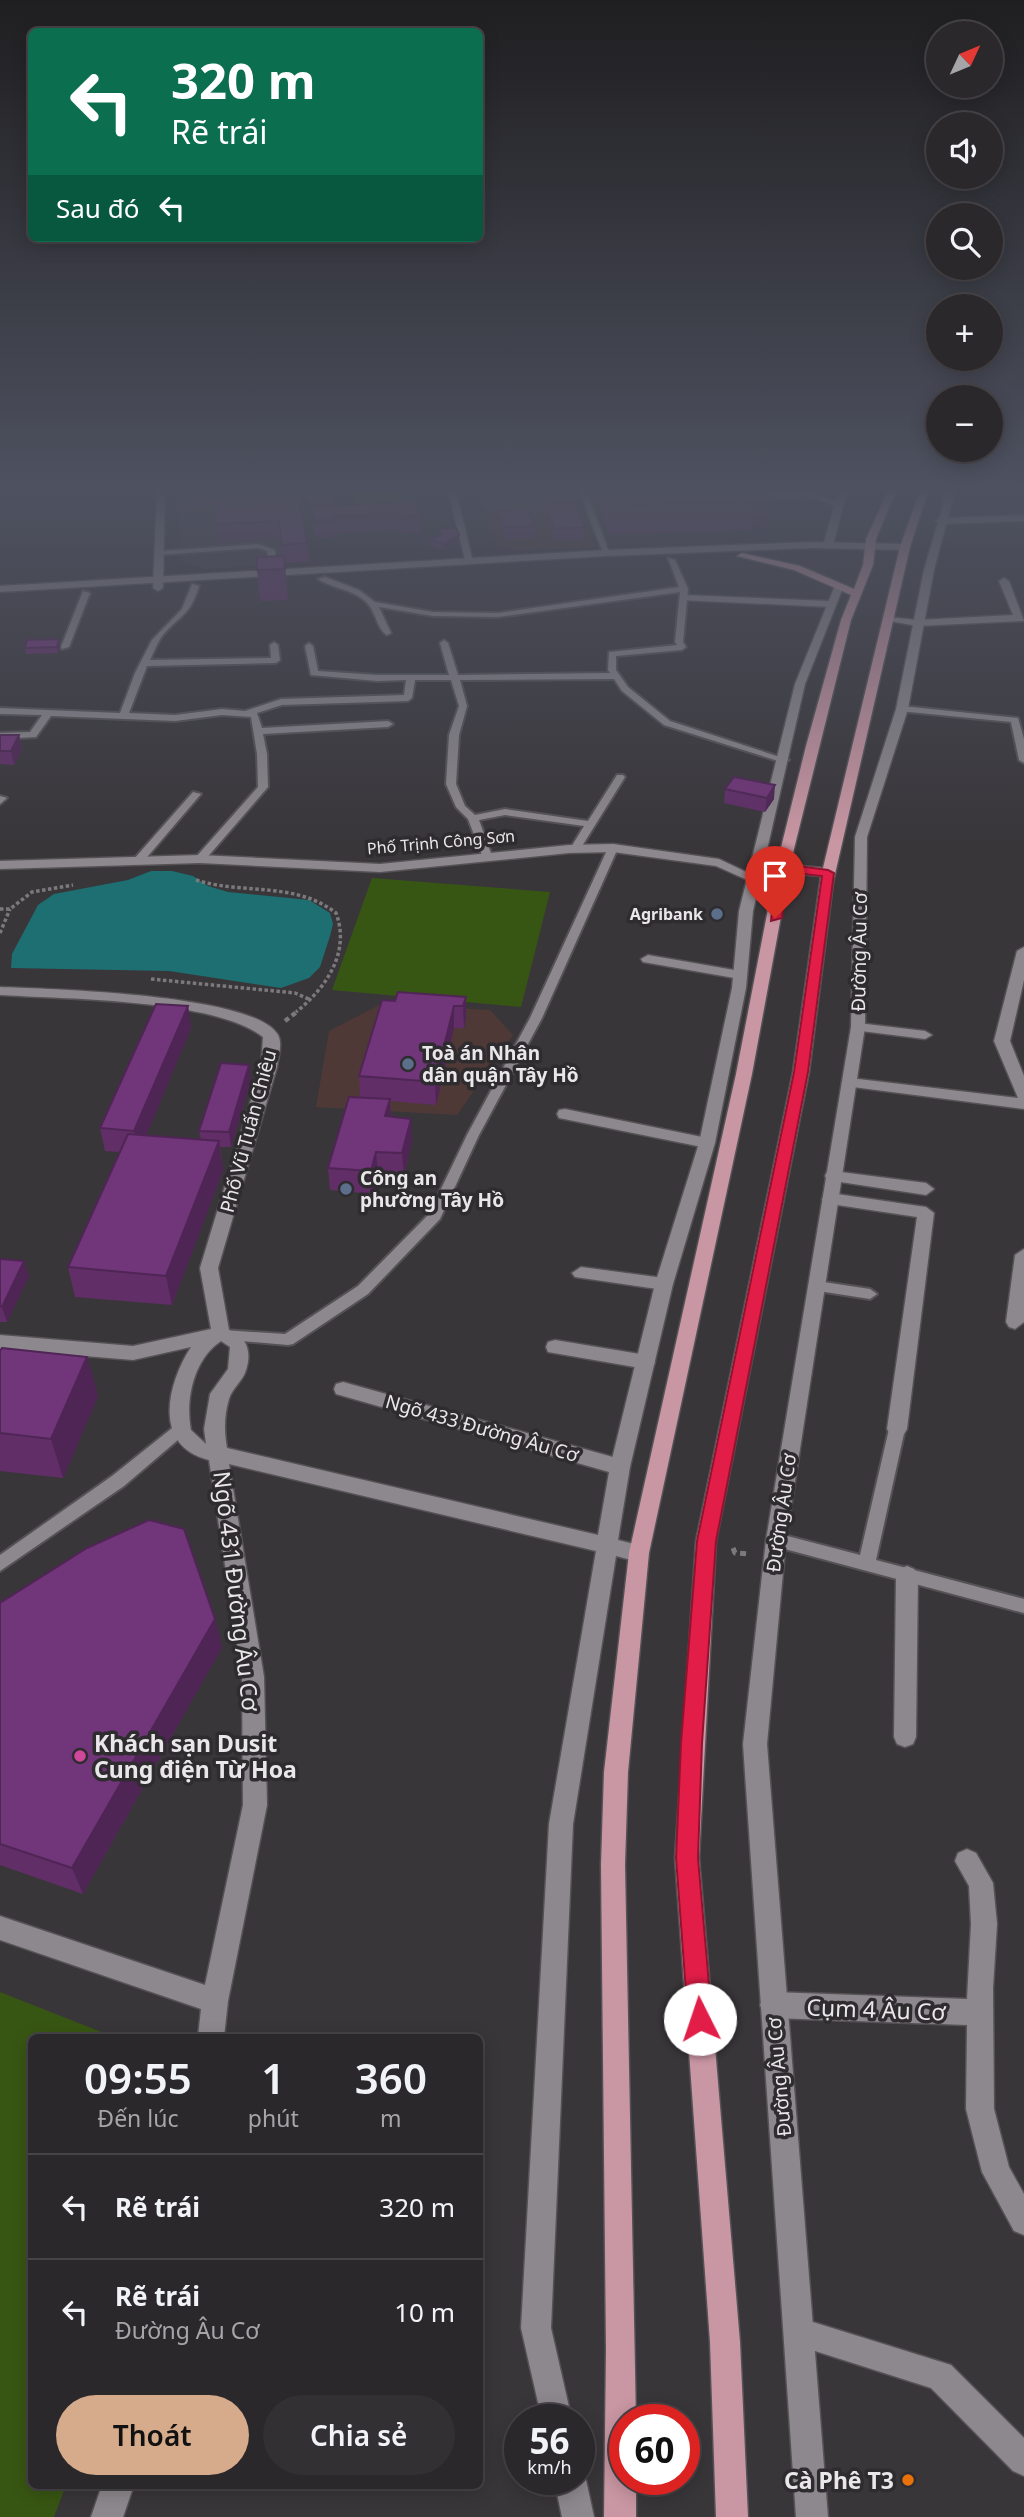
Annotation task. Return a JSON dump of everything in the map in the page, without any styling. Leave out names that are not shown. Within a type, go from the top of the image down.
[{"type":"main road","points":[[620,2517],[621,2348],[613,1865],[616,1772],[639,1553],[744,1073],[783,868],[828,680],[851,608]]},
{"type":"main road","name":"Đường Âu Cơ","points":[[732,2517],[724,2342],[687,1858],[706,1541],[801,1072],[828,873],[892,608]]},
{"type":"main road","points":[[783,868],[828,873]]},
{"type":"street","points":[[553,2404],[536,2328],[561,1824],[620,1467],[664,1284],[707,1143],[740,975],[746,911],[784,760],[784,750],[792,727],[800,684],[828,608]]},
{"type":"street","name":"Đường Âu Cơ","points":[[812,2517],[755,1744],[775,1549],[858,1027],[861,837],[902,709],[920,608]]},
{"type":"street","points":[[889,620],[917,623],[1022,619]]},
{"type":"street","name":"Phố Trịnh Công Sơn","points":[[1,869],[200,859],[380,868],[487,856],[612,848],[719,863],[754,879]]},
{"type":"street","points":[[1024,951],[1003,1041],[1024,1095]]},
{"type":"street","points":[[648,959],[740,975]]},
{"type":"street","name":"Phố Vũ Tuấn Chiêu","points":[[0,991],[173,1003],[250,1020],[270,1033],[272,1041],[269,1067],[209,1268],[221,1334]]},
{"type":"street","points":[[858,1027],[925,1035]]},
{"type":"street","points":[[850,1083],[1024,1104]]},
{"type":"street","points":[[565,1114],[707,1143]]},
{"type":"street","points":[[834,1176],[926,1189]]},
{"type":"street","points":[[830,1199],[926,1213],[897,1429]]},
{"type":"street","points":[[1015,1322],[1024,1255]]},
{"type":"street","points":[[581,1273],[664,1284]]},
{"type":"street","points":[[0,1342],[133,1353],[221,1334],[233,1338],[239,1346],[240,1358],[237,1370],[220,1394],[215,1412],[219,1453],[201,1450],[187,1440],[181,1429],[182,1397],[190,1364],[199,1346],[221,1334]]},
{"type":"street","points":[[555,1347],[646,1362]]},
{"type":"street","name":"Ngõ 433 Đường Âu Cơ","points":[[343,1389],[620,1467]]},
{"type":"street","name":"Ngõ 431 Đường Âu Cơ","points":[[211,2034],[215,2001],[255,1805],[253,1677],[219,1453],[606,1545]]},
{"type":"street","points":[[606,1545],[639,1553]]},
{"type":"street","points":[[905,1737],[907,1575]]},
{"type":"street","points":[[967,1861],[981,1883],[984,1924],[980,2109],[996,2172],[1024,2221]]},
{"type":"street","points":[[0,1928],[215,2001]]},
{"type":"street","name":"Cụm 4 Âu Cơ","points":[[773,2005],[980,2012]]},
{"type":"street","points":[[800,2333],[940,2376],[1024,2460]]},
{"type":"street","points":[[107,2517],[116,2489]]},
{"type":"street","points":[[573,2495],[578,2517]]},
{"type":"lane","points":[[65,647],[80,608]]},
{"type":"lane","points":[[124,715],[159,634],[189,608]]},
{"type":"lane","points":[[378,608],[387,633]]},
{"type":"lane","points":[[401,608],[433,614],[498,615],[553,608]]},
{"type":"lane","points":[[682,608],[679,642],[682,647],[676,650],[612,654],[612,670],[615,676],[632,696],[667,723],[784,760]]},
{"type":"lane","points":[[444,643],[463,706],[454,735],[451,784],[461,807],[474,818],[487,856]]},
{"type":"lane","points":[[146,663],[276,660],[274,645]]},
{"type":"lane","points":[[309,646],[314,673],[411,677],[615,676]]},
{"type":"lane","points":[[248,713],[281,702],[408,698],[411,677]]},
{"type":"lane","points":[[902,709],[1015,720],[1024,760]]},
{"type":"lane","points":[[0,711],[175,718],[202,713],[255,715],[259,731],[263,787],[200,859]]},
{"type":"lane","points":[[0,736],[33,735],[49,712]]},
{"type":"lane","points":[[259,731],[388,724]]},
{"type":"lane","points":[[575,849],[620,777]]},
{"type":"lane","points":[[138,861],[196,794]]},
{"type":"lane","points":[[474,818],[505,812],[590,824]]},
{"type":"lane","points":[[221,1334],[288,1340],[363,1290],[435,1216],[473,1135],[536,1018],[612,848]]},
{"type":"lane","points":[[817,1286],[870,1294]]},
{"type":"lane","points":[[0,1564],[118,1481],[181,1429]]},
{"type":"lane","points":[[866,1565],[897,1429]]},
{"type":"lane","points":[[775,1549],[866,1565],[1024,1606]]},
{"type":"path","points":[[191,878],[230,890],[316,896],[338,917],[339,942],[335,970],[329,982],[270,1033]]},
{"type":"path","points":[[0,933],[9,909],[32,892],[83,883]]},
{"type":"path","points":[[0,909],[9,909]]},
{"type":"path","points":[[712,1511],[735,1553],[775,1549]]},
{"type":"shaded area","points":[[381,1004],[490,1010],[513,1035],[457,1115],[316,1107],[329,1031]]},
{"type":"green space","points":[[372,878],[550,892],[521,1007],[332,990]]},
{"type":"green space","points":[[0,1992],[106,2034],[28,2034],[28,2489],[64,2489],[54,2517],[0,2517]]},
{"type":"water","points":[[151,871],[172,871],[193,876],[208,886],[228,892],[309,900],[330,913],[333,924],[320,967],[309,978],[281,988],[169,971],[11,968],[12,954],[38,905],[54,894],[128,880]]},
{"type":"building","points":[[59,639],[57,647],[25,648],[27,640]]},
{"type":"building","points":[[0,735],[19,735],[11,751],[0,751]]},
{"type":"building","points":[[734,777],[775,785],[767,798],[725,789]]},
{"type":"building","name":"Toà án Nhân dân quận Tây Hồ","points":[[398,992],[466,997],[463,1006],[454,1006],[435,1082],[359,1076],[382,1000],[395,1001]]},
{"type":"building","points":[[156,1004],[188,1006],[134,1131],[100,1128]]},
{"type":"building","points":[[221,1063],[249,1065],[229,1132],[199,1131]]},
{"type":"building","points":[[349,1097],[390,1099],[385,1116],[411,1119],[402,1153],[376,1152],[371,1171],[328,1168]]},
{"type":"building","points":[[128,1134],[219,1141],[166,1276],[68,1267]]},
{"type":"building","points":[[0,1259],[24,1261],[2,1307],[0,1306]]},
{"type":"building","points":[[2,1348],[87,1357],[51,1439],[0,1433]]},
{"type":"building","name":"Khách sạn Dusit Cung điện Từ Hoa","points":[[149,1520],[184,1529],[215,1619],[72,1868],[0,1844],[0,1603],[87,1548]]},
{"type":"place","name":"Agribank","points":[[717,914]]},
{"type":"place","name":"Toà án Nhân dân quận Tây Hồ","points":[[408,1064]]},
{"type":"place","name":"Công an phường Tây Hồ","points":[[346,1189]]},
{"type":"place","name":"Khách sạn Dusit Cung điện Từ Hoa","points":[[80,1756]]},
{"type":"place","name":"Cà Phê T3","points":[[908,2480]]},
{"type":"route","points":[[700,2019],[687,1858],[706,1541],[801,1072],[828,873],[783,868],[775,918]]}]
